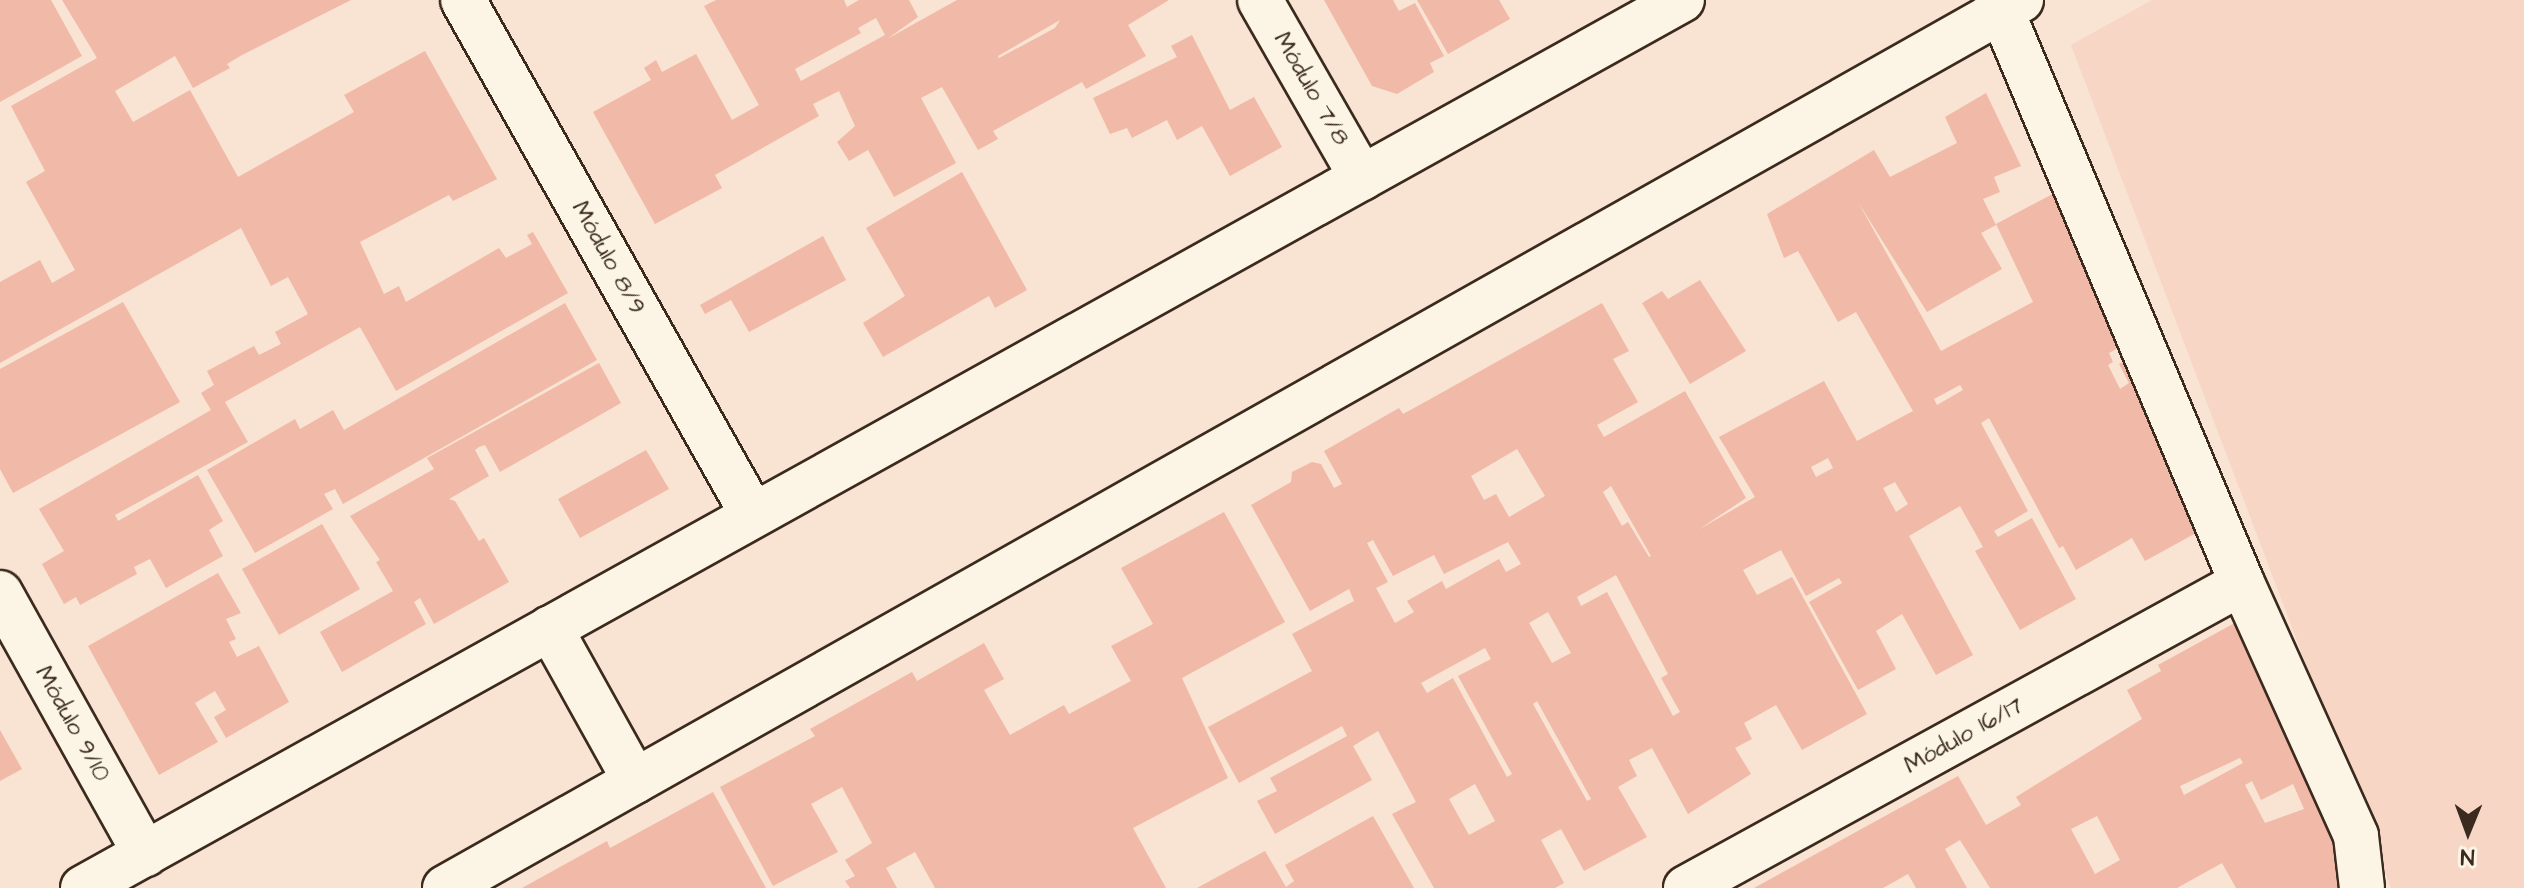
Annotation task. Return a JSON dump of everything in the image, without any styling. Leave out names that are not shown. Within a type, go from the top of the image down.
[{"type":"street","name":"Módulo 8/9","points":[[463,0],[753,515]]},
{"type":"street","name":"Módulo 7/8","points":[[1260,0],[1362,178]]},
{"type":"street","points":[[83,888],[1682,0]]},
{"type":"street","points":[[445,888],[2006,4],[2242,583],[2356,836],[2362,888]]},
{"type":"street","name":"Módulo 16/17","points":[[1686,888],[2242,583]]},
{"type":"street","name":"Módulo 9/10","points":[[0,593],[145,854]]},
{"type":"street","points":[[550,628],[635,781]]},
{"type":"shaded area","points":[[2152,0],[2524,0],[2524,888],[2391,888],[2071,45]]},
{"type":"building","points":[[0,0],[51,0],[82,56],[0,102]]},
{"type":"building","points":[[62,0],[351,0],[242,55],[227,64],[230,68],[193,88],[175,56],[115,91],[133,122],[190,90],[238,177],[354,112],[344,95],[425,51],[497,179],[453,201],[449,195],[360,242],[384,294],[399,286],[406,302],[499,248],[506,258],[532,244],[527,235],[533,232],[568,293],[396,391],[360,327],[225,402],[248,442],[115,515],[118,521],[198,475],[223,521],[209,530],[223,556],[166,588],[150,559],[134,567],[137,574],[80,605],[76,597],[64,604],[42,564],[64,551],[39,509],[211,410],[201,393],[214,385],[207,371],[254,346],[259,355],[281,344],[275,332],[308,314],[288,277],[271,286],[241,228],[0,363],[0,282],[40,260],[52,283],[75,270],[26,182],[45,171],[11,106],[97,58]]},
{"type":"building","points":[[716,0],[844,0],[847,7],[859,0],[909,0],[918,17],[887,39],[957,0],[1169,0],[1128,25],[1146,56],[1086,89],[1082,82],[993,131],[998,139],[978,150],[942,87],[921,98],[956,163],[894,197],[868,150],[849,161],[837,142],[855,126],[839,91],[813,104],[819,116],[715,175],[722,188],[655,224],[593,112],[651,80],[644,68],[656,60],[662,72],[696,54],[732,120],[759,105],[704,6]],"holes":[[[876,18],[885,35],[801,81],[795,69],[861,33],[858,28]],[[1060,20],[1055,28],[999,58],[998,56]]]},
{"type":"building","points":[[1324,0],[1393,0],[1399,11],[1415,3],[1444,56],[1430,63],[1434,72],[1397,94],[1372,86]]},
{"type":"building","points":[[1417,0],[1499,0],[1510,19],[1448,54]]},
{"type":"building","points":[[1192,35],[1230,110],[1254,97],[1282,147],[1230,176],[1202,126],[1177,140],[1167,120],[1132,138],[1127,128],[1110,134],[1093,98],[1177,57],[1171,46]]},
{"type":"building","points":[[1986,93],[2021,166],[1994,177],[2000,192],[1983,199],[1996,225],[1981,233],[2002,269],[1927,312],[1858,202],[1941,351],[2033,302],[1996,224],[2060,190],[2073,221],[2065,224],[2127,343],[2109,353],[2113,362],[2108,365],[2120,389],[2129,383],[2119,364],[2133,357],[2207,527],[2145,561],[2132,538],[2076,570],[2063,546],[2059,548],[1989,418],[1981,423],[2028,511],[1994,531],[1998,537],[2032,518],[2076,599],[2020,630],[1975,551],[1983,547],[1960,506],[1909,536],[1973,655],[1936,675],[1902,614],[1876,631],[1896,669],[1858,690],[1809,602],[1842,583],[1839,578],[1806,596],[1781,550],[1743,570],[1757,595],[1792,577],[1867,714],[1802,750],[1776,705],[1744,723],[1752,739],[1735,748],[1751,774],[1688,814],[1652,748],[1629,760],[1637,776],[1618,787],[1647,837],[1584,871],[1561,829],[1541,840],[1564,883],[1555,888],[1434,888],[1392,814],[1416,802],[1378,731],[1353,746],[1372,780],[1275,834],[1257,801],[1277,791],[1270,778],[1347,736],[1342,726],[1239,783],[1208,727],[1312,671],[1292,634],[1354,601],[1349,589],[1310,611],[1251,505],[1291,482],[1292,472],[1312,462],[1321,464],[1334,488],[1342,484],[1324,451],[1399,408],[1403,414],[1602,303],[1629,351],[1613,359],[1638,402],[1597,425],[1604,437],[1685,391],[1746,498],[1698,530],[1755,497],[1719,437],[1824,381],[1857,441],[1913,411],[1856,312],[1838,322],[1798,251],[1784,258],[1767,214],[1874,150],[1890,177],[1957,143],[1945,117]],"holes":[[[1960,385],[1963,390],[1937,405],[1934,399]],[[1517,449],[1545,496],[1509,517],[1496,494],[1484,500],[1471,476]],[[1828,458],[1833,468],[1816,477],[1811,467]],[[1895,482],[1908,504],[1896,512],[1883,488]],[[1611,486],[1651,556],[1628,522],[1622,526],[1603,492]],[[1373,540],[1393,576],[1434,555],[1444,574],[1508,542],[1521,564],[1506,572],[1499,559],[1446,589],[1442,581],[1407,601],[1414,612],[1395,623],[1376,588],[1388,582],[1367,543]],[[1616,575],[1668,674],[1661,678],[1680,712],[1673,716],[1607,592],[1581,606],[1577,597]],[[1548,612],[1571,653],[1552,663],[1529,623]],[[1485,648],[1491,659],[1458,676],[1512,774],[1507,777],[1453,678],[1427,693],[1421,683]],[[1537,701],[1591,799],[1587,801],[1533,704]],[[1475,784],[1495,821],[1469,835],[1449,799]]]},
{"type":"building","points":[[962,172],[1027,290],[995,308],[989,296],[883,357],[863,323],[905,296],[866,228]]},
{"type":"building","points":[[823,236],[846,280],[749,332],[731,300],[705,314],[700,305]]},
{"type":"building","points":[[1700,280],[1746,351],[1690,384],[1642,303],[1662,291],[1668,299]]},
{"type":"building","points":[[123,302],[180,402],[13,493],[0,469],[0,369]]},
{"type":"building","points":[[565,303],[597,360],[343,504],[335,489],[324,494],[333,509],[255,553],[207,470],[295,419],[300,429],[333,410],[344,430]]},
{"type":"building","points":[[599,363],[621,403],[500,472],[485,445],[479,447],[475,450],[489,476],[449,499],[455,501],[479,541],[484,538],[509,582],[434,624],[420,598],[414,602],[426,624],[342,672],[320,632],[393,591],[376,562],[380,560],[350,516],[434,469],[427,458]]},
{"type":"building","points":[[646,450],[669,489],[580,538],[558,499]]},
{"type":"building","points":[[1224,512],[1285,622],[1182,678],[1228,778],[1133,828],[1166,888],[935,888],[915,852],[886,868],[897,888],[850,888],[845,881],[855,876],[845,860],[872,843],[842,787],[811,804],[838,852],[773,886],[720,787],[815,736],[810,729],[912,672],[917,681],[984,643],[1004,679],[984,690],[1010,735],[1064,705],[1069,714],[1131,681],[1111,646],[1153,624],[1121,568]]},
{"type":"building","points":[[322,524],[360,589],[279,635],[242,569]]},
{"type":"building","points":[[218,573],[241,613],[226,619],[236,639],[229,642],[237,657],[259,646],[289,702],[226,738],[214,717],[226,710],[215,691],[195,703],[218,742],[159,775],[88,646]]},
{"type":"building","points":[[2242,619],[2350,850],[2340,888],[2236,888],[2222,863],[2177,888],[1990,888],[1960,840],[1945,849],[1967,888],[1916,888],[1908,874],[1883,888],[1754,888],[1958,776],[1986,825],[2021,805],[2016,797],[2142,719],[2127,690],[2161,671],[2158,665]],"holes":[[[2240,758],[2243,763],[2184,795],[2180,786]],[[2252,781],[2261,800],[2293,784],[2304,809],[2265,823],[2245,785]],[[2097,816],[2120,860],[2095,874],[2071,829]]]},
{"type":"building","points":[[0,730],[22,769],[0,781]]},
{"type":"building","points":[[713,792],[766,888],[522,888],[607,841],[610,848]]},
{"type":"building","points":[[1373,816],[1414,888],[1197,888],[1265,851],[1286,887],[1294,881],[1285,865]]}]
